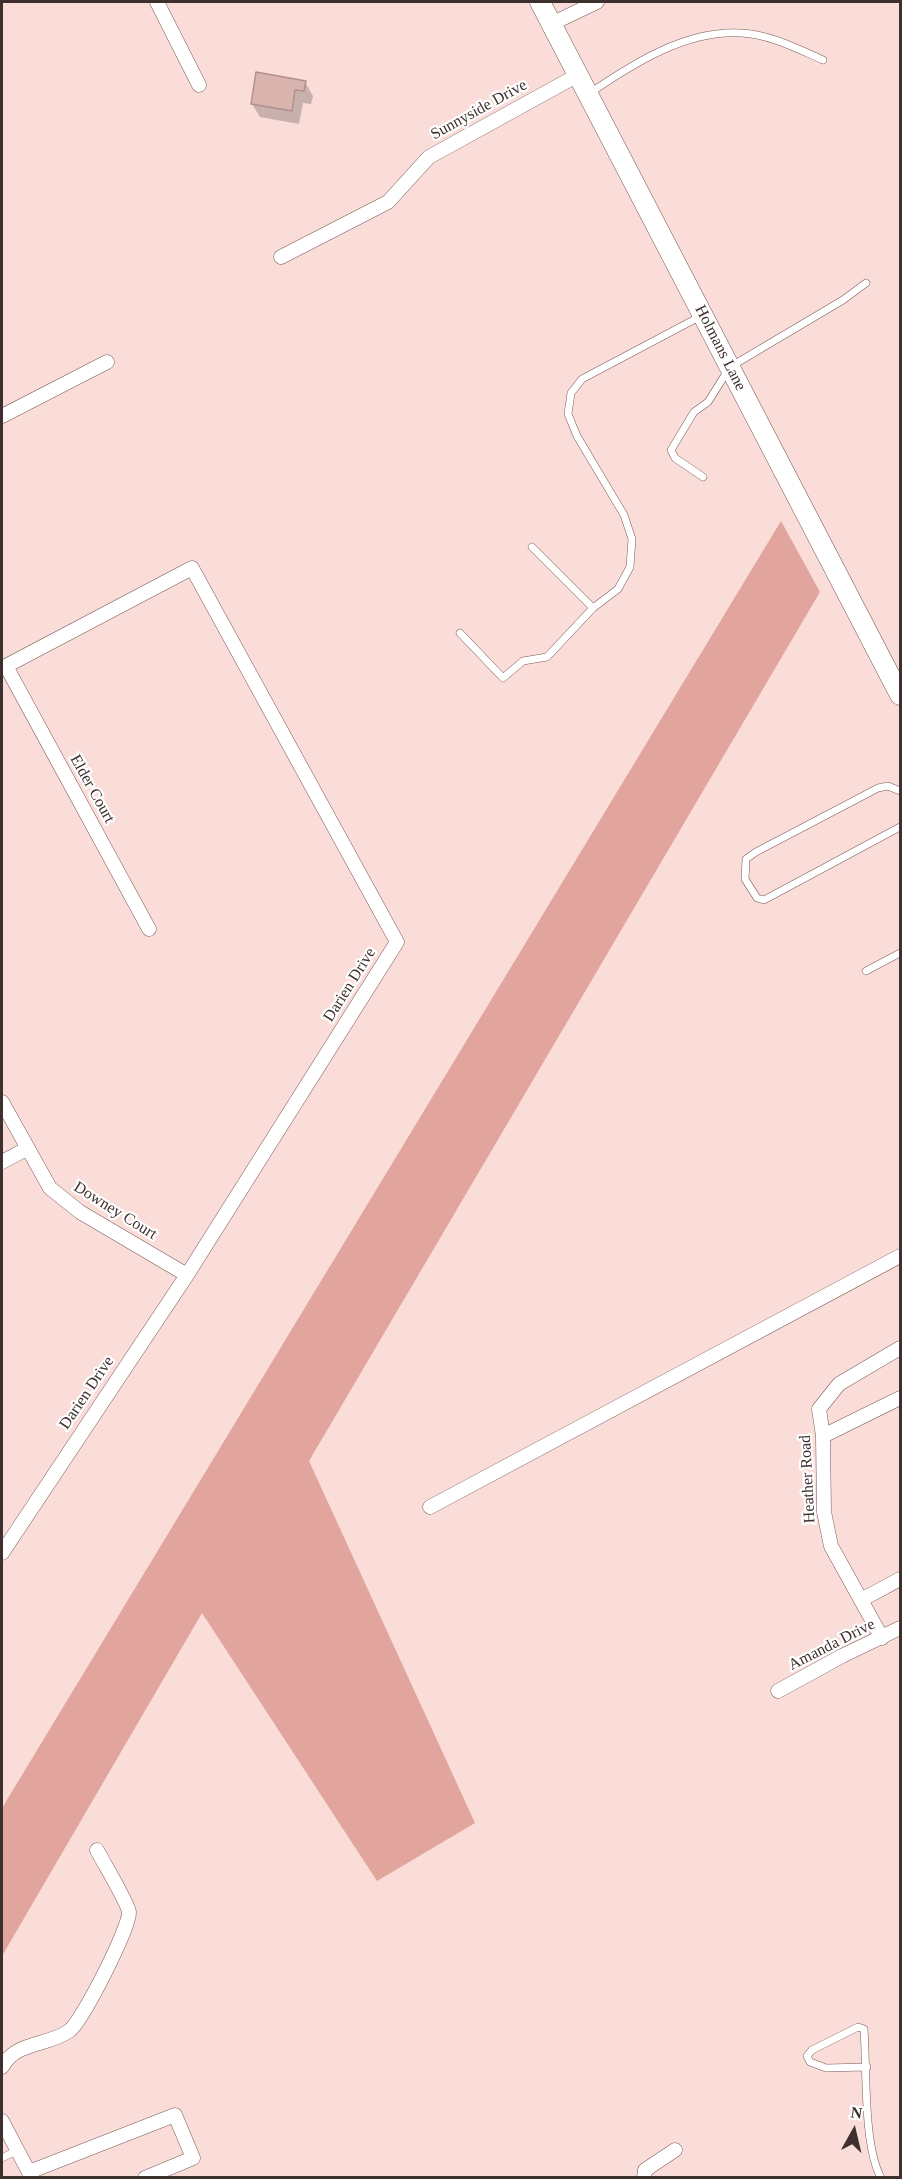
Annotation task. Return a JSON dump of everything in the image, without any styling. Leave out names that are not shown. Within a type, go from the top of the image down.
[{"type":"main road","name":"Holmans Lane","points":[[540,2],[900,695]]},
{"type":"street","points":[[157,2],[199,85]]},
{"type":"street","points":[[551,24],[597,2]]},
{"type":"street","name":"Sunnyside Drive","points":[[281,257],[388,202],[429,157],[578,75]]},
{"type":"street","points":[[2,416],[107,362]]},
{"type":"street","name":"Darien Drive","points":[[2,1550],[187,1275],[397,942],[192,568],[4,667]]},
{"type":"street","name":"Elder Court","points":[[4,667],[149,929]]},
{"type":"street","name":"Downey Court","points":[[2,1102],[50,1188],[80,1212],[187,1275]]},
{"type":"street","points":[[2,1162],[28,1148]]},
{"type":"street","points":[[430,1507],[900,1256]]},
{"type":"street","name":"Heather Road","points":[[882,1638],[831,1546],[824,1512],[823,1436],[819,1409],[839,1384],[900,1348]]},
{"type":"street","points":[[823,1436],[900,1398]]},
{"type":"street","name":"Amanda Drive","points":[[861,1600],[900,1579]]},
{"type":"street","name":"Amanda Drive","points":[[778,1691],[900,1628]]},
{"type":"street","points":[[2,2067],[7,2057],[26,2047],[70,2031],[124,1934],[129,1911],[97,1850]]},
{"type":"street","points":[[2,2121],[30,2175],[175,2115],[193,2158],[145,2178]]},
{"type":"street","points":[[644,2178],[645,2170],[675,2150]]},
{"type":"lane","points":[[588,94],[628,67],[684,42],[711,34],[742,33],[767,38],[823,60]]},
{"type":"lane","points":[[704,477],[675,459],[671,450],[694,412],[708,402],[730,367],[843,300],[866,283]]},
{"type":"lane","points":[[460,633],[503,678],[523,661],[547,657],[593,608],[618,590],[630,567],[632,539],[624,515],[577,436],[568,414],[571,393],[582,379],[703,315]]},
{"type":"lane","points":[[532,547],[593,608]]},
{"type":"lane","points":[[900,791],[888,786],[878,788],[756,852],[746,860],[745,879],[758,898],[764,900],[900,827]]},
{"type":"lane","points":[[866,971],[900,952]]},
{"type":"lane","points":[[867,2067],[826,2068],[810,2062],[807,2056],[812,2050],[858,2027],[864,2030],[867,2067],[872,2152],[881,2178]]},
{"type":"lane","points":[[2,2158],[18,2150]]},
{"type":"shaded area","points":[[781,521],[820,592],[309,1461],[475,1823],[377,1881],[202,1613],[2,1956],[2,1808]]},
{"type":"building","points":[[256,72],[306,81],[304,91],[295,90],[292,111],[251,104]]}]
